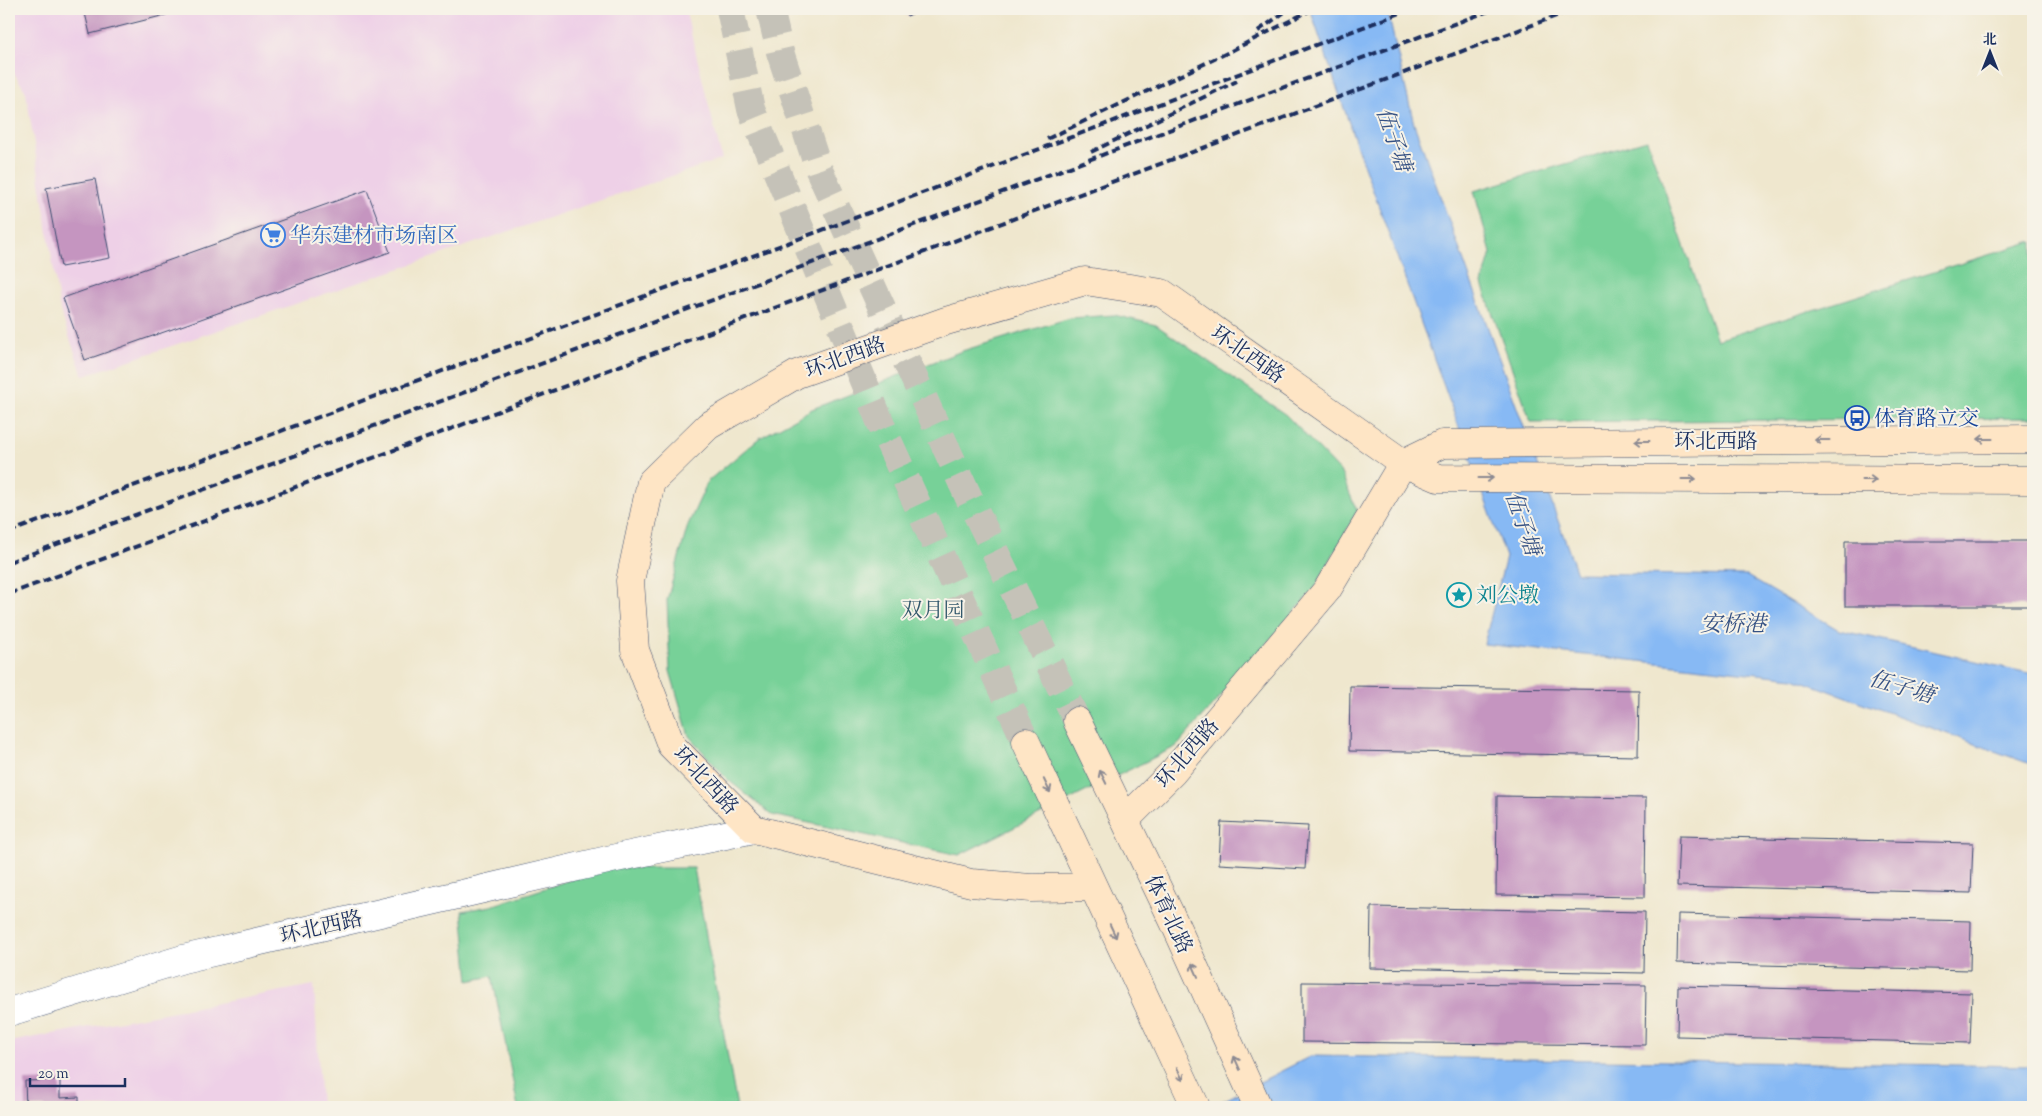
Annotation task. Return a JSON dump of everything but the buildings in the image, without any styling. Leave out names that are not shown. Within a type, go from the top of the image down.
[{"type":"street","name":"环北西路","points":[[754,829],[671,745],[635,650],[630,582],[651,482],[708,426],[797,374],[946,321],[1085,281],[1162,293],[1403,463],[1438,478],[2033,480]]},
{"type":"street","name":"环北西路","points":[[1125,820],[1173,772],[1327,590],[1403,463],[1442,444],[2033,439]]},
{"type":"street","name":"体育北路","points":[[1077,722],[1125,820],[1258,1107]]},
{"type":"street","points":[[1026,742],[1196,1107]]},
{"type":"street","name":"环北西路","points":[[9,1012],[183,960],[616,858],[754,829],[971,883],[1031,888],[1093,887]]},
{"type":"shaded area","name":"华东建材市场南区","points":[[9,9],[685,9],[722,159],[83,376],[60,310],[26,92],[9,65]]},
{"type":"shaded area","points":[[314,985],[321,1107],[9,1107],[9,1042]]},
{"type":"green space","points":[[1647,140],[1717,340],[2033,241],[2033,418],[1531,422],[1482,284],[1491,253],[1474,191]]},
{"type":"green space","name":"双月园","points":[[1114,315],[1156,325],[1286,415],[1340,471],[1357,511],[1315,588],[1177,746],[959,855],[772,815],[727,779],[689,736],[670,671],[667,600],[688,525],[708,481],[758,439],[812,409],[962,351],[1070,318]]},
{"type":"green space","points":[[606,868],[694,868],[737,1107],[518,1107],[492,976],[469,981],[462,911],[491,906]]},
{"type":"water","name":"安桥港","points":[[1310,9],[1387,9],[1414,124],[1577,573],[1747,576],[1839,630],[2033,674],[2033,765],[1794,678],[1484,644],[1506,557],[1359,152]]},
{"type":"water","points":[[1311,1056],[2033,1066],[2033,1107],[1211,1107]]},
{"type":"tunnel","points":[[730,9],[751,109],[886,436],[1026,742]]},
{"type":"tunnel","points":[[770,9],[780,52],[819,170],[969,498],[1077,721]]},
{"type":"railway","points":[[1258,31],[1289,9]]},
{"type":"railway","points":[[1047,139],[1229,52],[1313,9]]},
{"type":"railway","points":[[9,532],[984,170],[1411,9]]},
{"type":"railway","points":[[9,562],[1494,9]]},
{"type":"railway","points":[[9,594],[1575,9]]},
{"type":"railway","points":[[1091,152],[1237,81]]},
{"type":"place","name":"华东建材市场南区","points":[[273,235]]},
{"type":"place","name":"体育路立交","points":[[1857,418]]},
{"type":"place","name":"刘公墩","points":[[1459,595]]},
{"type":"water label","name":"伍子塘","points":[[1395,139]]},
{"type":"water label","name":"伍子塘","points":[[1524,523]]},
{"type":"water label","name":"伍子塘","points":[[1902,686]]}]
